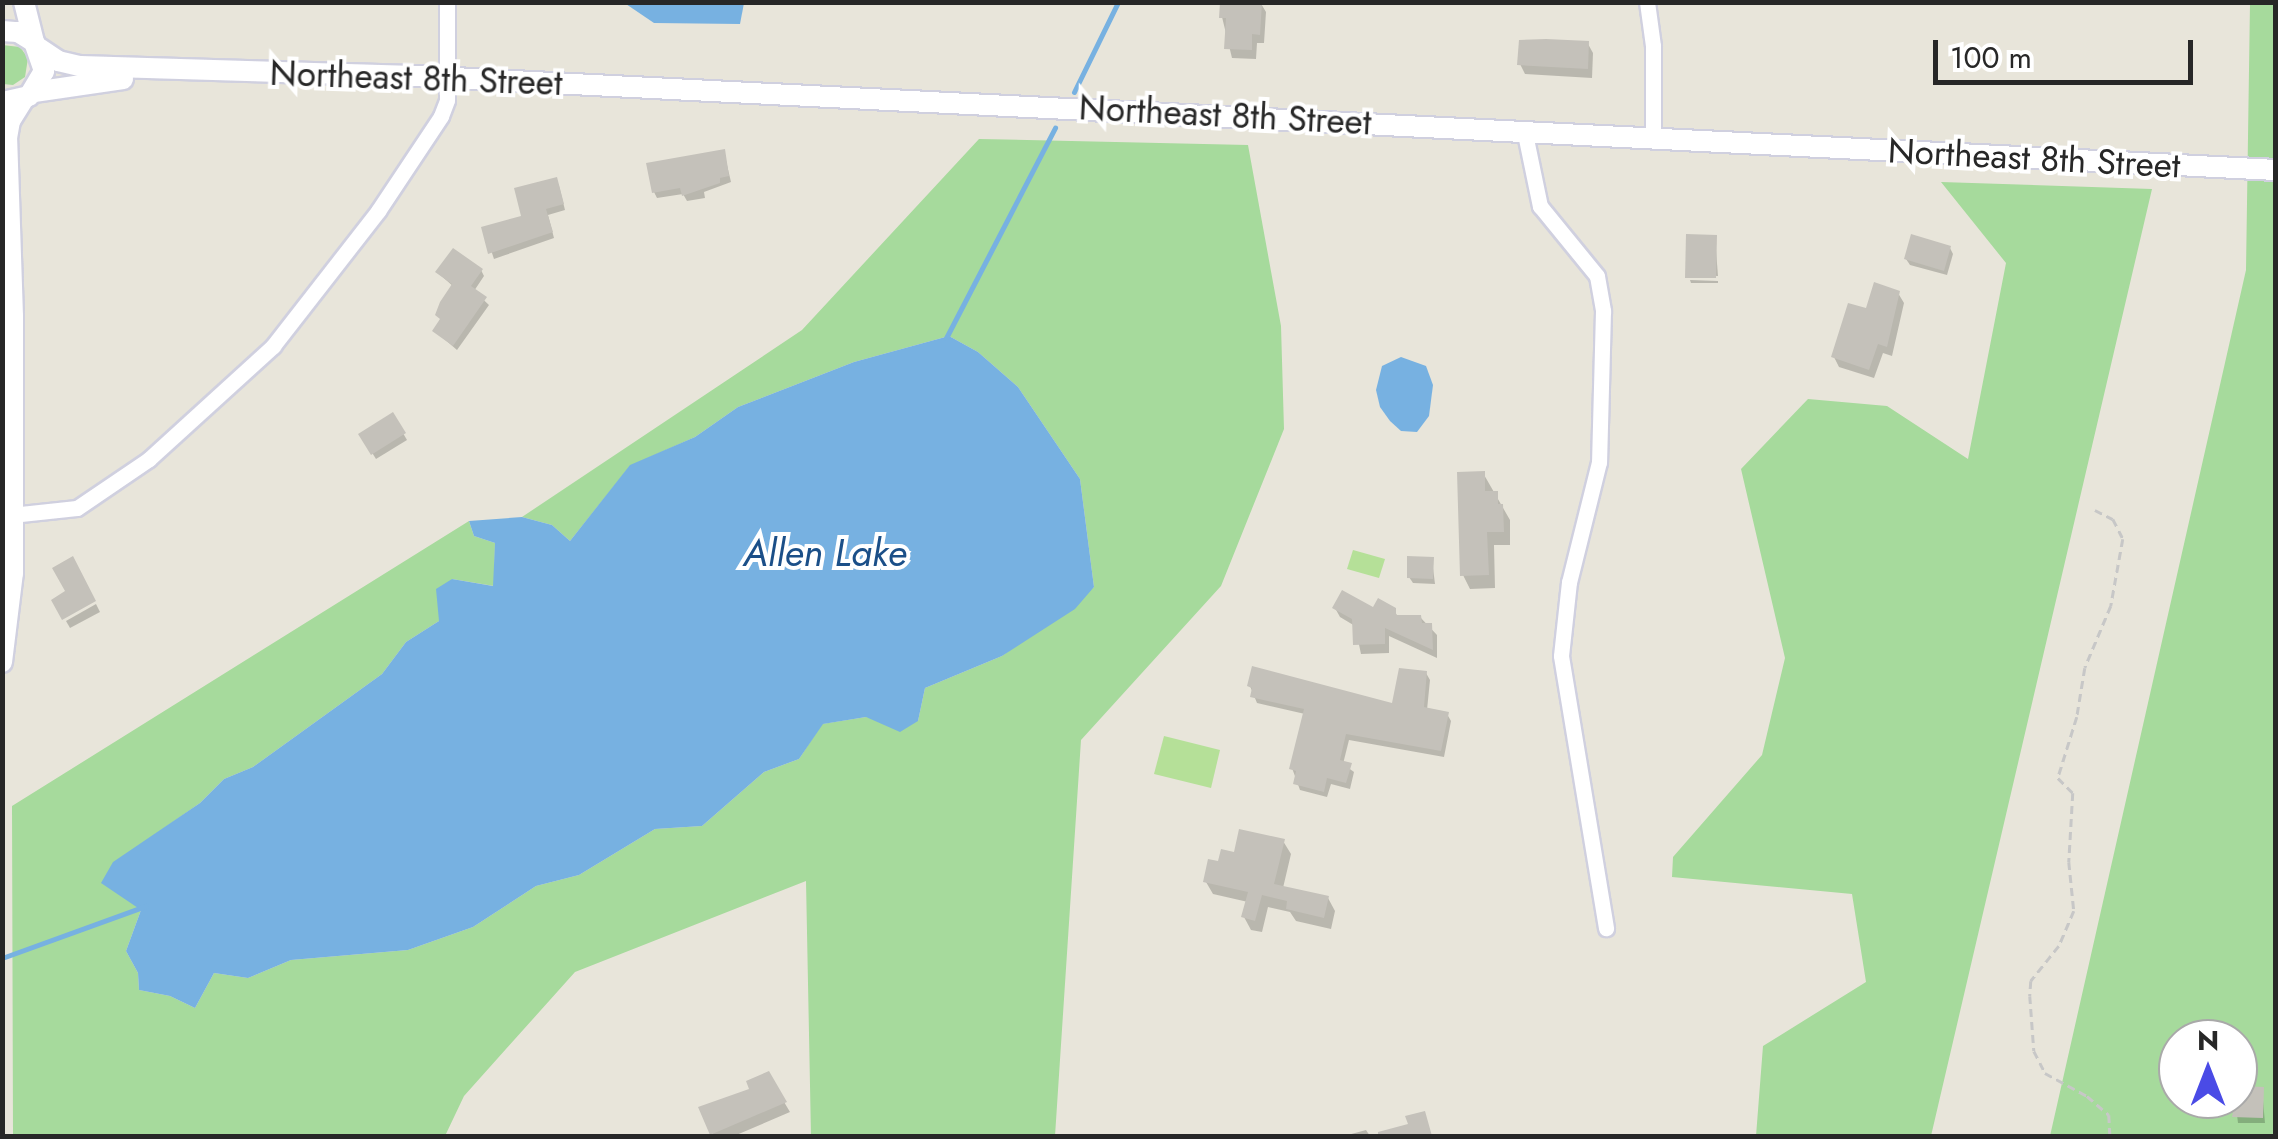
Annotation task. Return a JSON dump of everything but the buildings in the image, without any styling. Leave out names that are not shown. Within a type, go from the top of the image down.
[{"type":"street","points":[[2,662],[14,316],[7,138],[20,98],[44,71],[24,2]]},
{"type":"street","points":[[8,516],[77,508],[149,459],[273,346],[378,210],[441,116],[446,78],[446,2]]},
{"type":"street","points":[[1646,2],[1653,46],[1653,136]]},
{"type":"street","name":"Northeast 8th Street","points":[[2,31],[18,32],[58,61],[80,66],[446,78],[1524,128],[2276,170]]},
{"type":"street","name":"Northeast 8th Street","points":[[20,98],[154,76],[174,69]]},
{"type":"street","points":[[1524,128],[1540,206],[1597,276],[1602,300],[1599,462],[1570,582],[1562,656],[1606,928]]},
{"type":"path","points":[[2095,510],[2113,519],[2123,538],[2112,606],[2085,668],[2078,717],[2058,778],[2073,792],[2070,862],[2074,911],[2059,946],[2031,981],[2030,996],[2034,1051],[2044,1074],[2087,1096],[2109,1115],[2110,1136]]},
{"type":"green space","points":[[2250,3],[2275,3],[2275,1136],[2050,1136],[2246,270]]},
{"type":"green space","points":[[2,45],[20,47],[28,58],[25,77],[13,85],[3,84]]},
{"type":"green space","points":[[979,139],[1248,145],[1281,326],[1284,429],[1221,586],[1081,740],[1055,1136],[811,1136],[806,881],[575,972],[464,1096],[445,1136],[13,1136],[12,806],[469,521],[474,536],[495,543],[494,586],[452,579],[439,621],[406,642],[382,674],[253,767],[224,779],[200,803],[144,842],[141,910],[126,951],[138,973],[139,990],[170,996],[195,1008],[214,973],[248,978],[291,960],[408,950],[473,927],[536,886],[579,875],[655,829],[702,826],[764,772],[799,759],[822,724],[866,717],[918,721],[925,688],[1002,656],[1094,587],[1080,479],[1018,387],[978,352],[949,336],[854,362],[738,407],[695,437],[630,466],[570,541],[552,525],[522,517],[802,330]]},
{"type":"green space","points":[[1941,182],[2152,189],[1931,1136],[1756,1136],[1763,1046],[1866,982],[1852,894],[1672,877],[1673,857],[1762,755],[1785,658],[1741,469],[1808,399],[1887,406],[1968,459],[2006,263]]},
{"type":"green space","points":[[1353,550],[1385,559],[1379,578],[1347,569]]},
{"type":"green space","points":[[1164,736],[1220,750],[1211,788],[1154,774]]},
{"type":"water","points":[[623,2],[744,3],[740,24],[654,23]]},
{"type":"water","name":"Allen Lake","points":[[949,336],[978,352],[1018,387],[1080,479],[1094,587],[1075,609],[1002,656],[925,688],[918,721],[900,732],[866,717],[823,724],[799,759],[764,772],[702,826],[655,829],[579,875],[536,886],[473,927],[408,950],[291,960],[248,978],[214,973],[195,1008],[170,996],[139,990],[138,973],[126,951],[141,910],[101,883],[113,862],[200,803],[224,779],[253,767],[382,674],[406,642],[439,621],[436,589],[452,579],[493,586],[495,543],[474,536],[469,521],[522,517],[552,525],[570,541],[630,465],[695,437],[738,407],[854,362]]},
{"type":"water","points":[[1401,357],[1426,366],[1433,385],[1429,416],[1417,432],[1401,431],[1390,421],[1380,407],[1376,390],[1382,366]]},
{"type":"waterway","points":[[1074,92],[1118,2]]},
{"type":"waterway","points":[[946,338],[1055,128]]},
{"type":"waterway","points":[[2,958],[146,906]]}]
